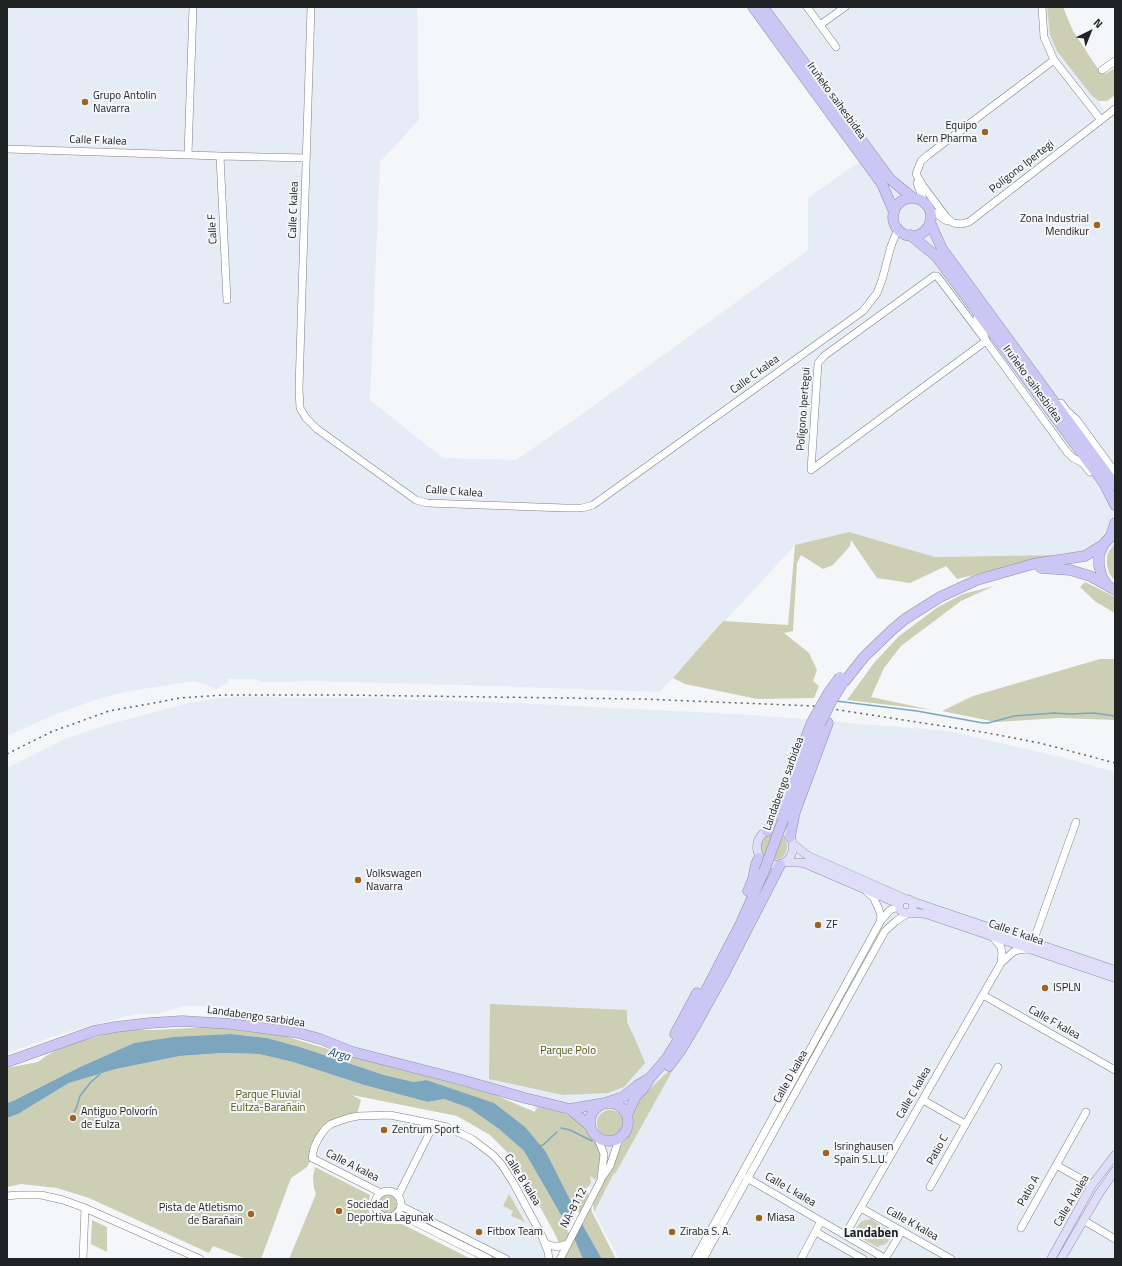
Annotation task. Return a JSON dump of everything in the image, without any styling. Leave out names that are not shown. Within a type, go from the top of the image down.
[{"type":"highway","name":"Iruñeko saihesbidea","points":[[752,7],[882,184],[894,212]]},
{"type":"highway","name":"Iruñeko saihesbidea","points":[[763,7],[890,179],[913,198]]},
{"type":"highway","points":[[913,198],[924,202],[930,211],[930,222],[927,228],[917,235],[910,235],[902,232],[895,224],[894,218],[896,206],[906,199],[913,198]]},
{"type":"highway","name":"Iruñeko saihesbidea","points":[[930,222],[942,249],[1115,485]]},
{"type":"highway","name":"Iruñeko saihesbidea","points":[[910,235],[936,256],[1104,483],[1115,505]]},
{"type":"highway","points":[[1112,588],[1102,577],[1098,566],[1099,555],[1103,545],[1113,535],[1115,522]]},
{"type":"highway","name":"Landabengo sarbidea","points":[[7,1062],[94,1031],[150,1023],[182,1021],[232,1024],[299,1033],[320,1039],[353,1052],[570,1109],[605,1103],[623,1098],[641,1087],[650,1078],[667,1058],[689,1023],[741,923],[764,871],[820,723],[845,680],[864,657],[892,630],[910,616],[940,597],[977,580],[1013,569],[1033,564],[1085,556],[1103,545]]},
{"type":"highway","name":"Landabengo sarbidea","points":[[1013,569],[1045,567],[1070,570],[1090,576],[1112,588]]},
{"type":"highway","points":[[845,680],[872,642],[892,630]]},
{"type":"highway","points":[[767,830],[774,820],[820,723]]},
{"type":"highway","points":[[792,841],[797,806],[820,723]]},
{"type":"highway","points":[[641,1087],[668,1048],[734,924],[753,879],[756,864],[759,858]]},
{"type":"highway","points":[[641,1087],[667,1068],[681,1050],[784,863]]},
{"type":"highway","name":"Landabengo sarbidea","points":[[619,1139],[628,1126],[627,1115],[641,1087]]},
{"type":"highway","points":[[605,1103],[616,1104],[627,1115]]},
{"type":"highway","name":"Landabengo sarbidea","points":[[598,1138],[593,1133],[590,1126],[590,1118],[596,1108],[605,1103]]},
{"type":"highway","name":"Landabengo sarbidea","points":[[570,1109],[590,1126]]},
{"type":"highway","points":[[598,1138],[606,1141],[619,1139]]},
{"type":"main road","points":[[780,829],[786,832],[792,841],[793,851],[791,857],[784,863],[772,866],[759,858],[756,849],[757,843],[759,837],[767,830],[780,829]]},
{"type":"main road","name":"Calle E kalea","points":[[792,841],[808,856],[904,903]]},
{"type":"main road","name":"Calle E kalea","points":[[784,863],[804,863],[864,889],[904,903],[1031,945],[1115,970]]},
{"type":"main road","points":[[904,903],[914,906],[912,912],[908,914],[901,912],[904,903]]},
{"type":"main road","name":"Calle E kalea","points":[[908,914],[917,912],[926,914],[992,936],[1031,945],[1115,978]]},
{"type":"main road","name":"Calle A kalea","points":[[1050,1259],[1092,1185],[1115,1155]]},
{"type":"main road","points":[[1061,1259],[1100,1192],[1115,1171]]},
{"type":"street","points":[[188,155],[193,7]]},
{"type":"street","name":"Calle C kalea","points":[[311,7],[299,388],[300,408],[306,418],[317,429],[416,500],[428,503],[576,508],[593,505],[863,311],[877,293],[891,246],[898,229]]},
{"type":"street","points":[[807,7],[836,47]]},
{"type":"street","points":[[820,25],[845,7]]},
{"type":"street","points":[[1042,7],[1044,37],[1054,60],[1101,120]]},
{"type":"street","points":[[924,202],[916,182],[916,174],[921,161],[1054,60]]},
{"type":"street","points":[[1102,70],[1115,60]]},
{"type":"street","name":"Polígono Ipertegi","points":[[953,223],[961,224],[969,222],[1115,109]]},
{"type":"street","name":"Calle F kalea","points":[[8,148],[306,158]]},
{"type":"street","name":"Calle F","points":[[220,156],[228,300]]},
{"type":"street","points":[[916,174],[947,218],[953,223]]},
{"type":"street","points":[[930,211],[953,223]]},
{"type":"street","name":"Polígono Ipertegui","points":[[934,276],[937,276],[986,341],[855,438],[811,470],[818,363],[824,356],[934,276]]},
{"type":"street","name":"Iruñeko saihesbidea","points":[[958,285],[967,305],[979,322],[986,341],[1067,452],[1073,458],[1083,463],[1098,481],[1104,483]]},
{"type":"street","name":"Iruñeko saihesbidea","points":[[1050,396],[1058,399],[1067,411],[1077,420],[1115,472]]},
{"type":"street","name":"Calle E kalea","points":[[1031,945],[1076,822]]},
{"type":"street","points":[[864,889],[873,897],[881,916],[880,922]]},
{"type":"street","name":"Calle D kalea","points":[[695,1259],[880,922],[890,910],[904,903]]},
{"type":"street","name":"Calle D kalea","points":[[703,1259],[885,931],[896,921],[908,914]]},
{"type":"street","points":[[992,936],[1001,947],[1001,962]]},
{"type":"street","points":[[1001,962],[1013,952],[1031,945]]},
{"type":"street","name":"Calle C kalea","points":[[846,1235],[1001,962]]},
{"type":"street","name":"Calle F kalea","points":[[982,995],[1115,1070]]},
{"type":"street","name":"Patio C","points":[[930,1187],[998,1067]]},
{"type":"street","points":[[923,1100],[965,1124]]},
{"type":"street","name":"Patio A","points":[[1021,1228],[1086,1112]]},
{"type":"street","name":"Calle B kalea","points":[[312,1158],[314,1148],[325,1129],[330,1124],[348,1118],[358,1116],[390,1115],[447,1127],[472,1139],[502,1165],[514,1184],[544,1242],[549,1259]]},
{"type":"street","points":[[398,1196],[434,1124]]},
{"type":"street","name":"NA-8112","points":[[598,1138],[604,1154],[600,1181]]},
{"type":"street","name":"NA-8112","points":[[560,1259],[600,1181],[610,1166],[619,1139]]},
{"type":"street","points":[[726,1203],[740,1183],[747,1178],[746,1172],[756,1153],[756,1148]]},
{"type":"street","name":"Calle A kalea","points":[[312,1158],[381,1193]]},
{"type":"street","points":[[1056,1165],[1092,1185]]},
{"type":"street","name":"Calle L kalea","points":[[747,1178],[885,1259]]},
{"type":"street","points":[[392,1192],[398,1196],[401,1201],[401,1206],[397,1214],[389,1217],[381,1215],[378,1212],[375,1204],[381,1193],[392,1192]]},
{"type":"street","points":[[7,1196],[41,1195],[63,1200],[85,1208],[200,1259]]},
{"type":"street","points":[[401,1206],[506,1259]]},
{"type":"street","points":[[83,1259],[85,1208]]},
{"type":"street","name":"Calle K kalea","points":[[861,1208],[951,1259]]},
{"type":"street","points":[[397,1214],[488,1259]]},
{"type":"street","name":"Calle A kalea","points":[[1083,1220],[1115,1239]]},
{"type":"street","name":"Calle L kalea","points":[[801,1259],[821,1221]]},
{"type":"street","points":[[885,1259],[902,1231]]},
{"type":"street","points":[[816,1232],[863,1259]]},
{"type":"street","name":"NA-8112","points":[[544,1242],[555,1247],[568,1244]]},
{"type":"shaded area","points":[[7,7],[417,7],[419,120],[380,162],[370,400],[443,458],[516,460],[571,422],[808,250],[808,198],[859,162],[746,7],[1047,7],[1050,35],[1092,96],[1097,99],[1107,114],[1115,109],[1115,556],[1060,555],[935,557],[849,532],[795,545],[660,692],[315,681],[260,682],[256,679],[228,679],[228,683],[219,687],[218,689],[213,689],[212,687],[194,681],[130,691],[101,698],[56,714],[7,736]]},
{"type":"shaded area","points":[[232,697],[367,698],[518,703],[754,715],[948,731],[1061,757],[1115,772],[1115,1259],[619,1259],[594,1212],[584,1157],[534,1109],[535,1105],[334,1040],[298,1026],[275,1026],[254,1022],[221,1006],[183,1006],[158,1014],[137,1014],[64,1033],[7,1053],[7,768],[65,739],[113,723],[189,703]]},
{"type":"shaded area","points":[[390,1115],[447,1127],[493,1155],[542,1236],[548,1259],[496,1259],[399,1210],[401,1201],[392,1192],[381,1193],[312,1158],[318,1139],[340,1120]]},
{"type":"green space","points":[[1047,7],[1063,7],[1073,31],[1100,72],[1103,74],[1107,73],[1115,68],[1115,95],[1107,101],[1099,101],[1092,96],[1057,51],[1050,35]]},
{"type":"green space","points":[[849,532],[935,557],[1060,555],[957,579],[946,566],[910,583],[877,578],[851,540],[850,546],[833,565],[823,569],[801,555],[797,563],[793,631],[784,633],[809,653],[817,670],[813,681],[819,686],[814,698],[757,699],[685,684],[673,678],[723,621],[788,625],[795,545]]},
{"type":"green space","points":[[1115,544],[1115,581],[1109,573],[1107,557]]},
{"type":"green space","points":[[1085,582],[1115,597],[1115,613],[1096,602],[1080,587]]},
{"type":"green space","points":[[994,586],[961,601],[901,646],[884,668],[871,697],[932,710],[847,700],[874,663],[899,636],[938,607],[963,594]]},
{"type":"green space","points":[[1100,659],[1115,659],[1115,720],[1060,718],[996,722],[942,711],[973,696]]},
{"type":"green space","points":[[774,834],[783,838],[787,847],[783,856],[774,860],[765,856],[761,847],[765,838]]},
{"type":"green space","name":"Parque Polo","points":[[490,1004],[627,1010],[627,1022],[645,1063],[624,1087],[608,1093],[563,1095],[489,1079]]},
{"type":"green space","points":[[212,1027],[284,1036],[493,1094],[535,1112],[538,1107],[561,1112],[570,1116],[580,1123],[599,1147],[602,1157],[601,1167],[596,1180],[590,1176],[591,1183],[587,1188],[592,1212],[616,1259],[602,1259],[546,1152],[426,1080],[414,1082],[384,1075],[300,1047],[267,1038],[231,1034],[134,1043],[80,1067],[7,1103],[7,1068],[38,1062],[65,1045],[122,1030]]},
{"type":"green space","name":"Parque Fluvial Eultza-Barañain","points":[[223,1053],[259,1054],[293,1062],[364,1085],[428,1102],[444,1099],[469,1108],[499,1129],[524,1151],[572,1234],[583,1259],[565,1259],[556,1236],[521,1172],[507,1152],[490,1135],[457,1116],[352,1095],[361,1100],[357,1114],[327,1122],[316,1137],[312,1158],[307,1167],[291,1178],[261,1259],[246,1259],[213,1246],[209,1253],[89,1198],[57,1188],[21,1184],[7,1187],[7,1118],[18,1114],[69,1083],[116,1069],[180,1056]]},
{"type":"green space","points":[[674,1066],[615,1174],[614,1173],[594,1212],[593,1202],[611,1169],[620,1144],[630,1135],[633,1109],[637,1101]]},
{"type":"green space","points":[[610,1110],[620,1113],[623,1123],[620,1133],[610,1136],[600,1133],[597,1123],[600,1113]]},
{"type":"green space","name":"Sociedad Deportiva Lagunak","points":[[315,1167],[370,1195],[368,1208],[370,1214],[376,1221],[385,1224],[402,1224],[471,1259],[289,1259],[316,1194],[313,1177]]},
{"type":"green space","points":[[509,1194],[525,1222],[511,1216],[513,1211],[503,1206]]},
{"type":"green space","points":[[388,1195],[394,1198],[397,1204],[394,1210],[388,1213],[382,1210],[379,1204],[382,1198]]},
{"type":"green space","points":[[871,1219],[886,1229],[890,1235],[888,1242],[877,1247],[863,1239],[857,1233],[856,1228],[862,1221]]},
{"type":"green space","points":[[92,1220],[107,1227],[107,1252],[91,1244]]},
{"type":"water","points":[[231,1034],[267,1038],[300,1047],[384,1075],[414,1082],[426,1080],[494,1103],[525,1127],[546,1152],[602,1259],[583,1259],[572,1234],[524,1151],[499,1129],[469,1108],[444,1099],[428,1102],[364,1085],[293,1062],[259,1054],[223,1053],[180,1056],[116,1069],[69,1083],[18,1114],[7,1118],[7,1103],[80,1067],[134,1043],[174,1037]]},
{"type":"pier","points":[[577,1208],[583,1221],[570,1235],[566,1228]]},
{"type":"waterway","points":[[836,701],[917,711],[983,723],[1014,716],[1054,713],[1094,713],[1115,716]]},
{"type":"waterway","points":[[74,1112],[80,1096],[90,1083],[100,1074]]},
{"type":"waterway","points":[[561,1128],[570,1130],[592,1141]]},
{"type":"waterway","points":[[540,1146],[557,1132]]},
{"type":"railway","points":[[7,754],[51,732],[109,711],[180,698],[223,695],[340,695],[642,699],[813,706],[988,733],[1040,743],[1115,763]]},
{"type":"place","name":"Grupo Antolin Navarra","points":[[85,102]]},
{"type":"place","name":"Equipo Kern Pharma","points":[[985,132]]},
{"type":"place","name":"Zona Industrial Mendikur","points":[[1097,225]]},
{"type":"place","name":"Volkswagen Navarra","points":[[358,880]]},
{"type":"place","name":"ZF","points":[[818,925]]},
{"type":"place","name":"ISPLN","points":[[1045,988]]},
{"type":"place","name":"Antiguo Polvorín de Eulza","points":[[73,1118]]},
{"type":"place","name":"Zentrum Sport","points":[[384,1130]]},
{"type":"place","name":"Isringhausen Spain S.L.U.","points":[[826,1153]]},
{"type":"place","name":"Sociedad Deportiva Lagunak","points":[[339,1211]]},
{"type":"place","name":"Pista de Atletismo de Barañain","points":[[251,1214]]},
{"type":"place","name":"Miasa","points":[[759,1218]]},
{"type":"place","name":"Fitbox Team","points":[[479,1232]]},
{"type":"place","name":"Ziraba S. A.","points":[[672,1232]]},
{"type":"district","name":"Landaben","points":[[871,1234]]},
{"type":"water label","name":"Arga","points":[[339,1055]]}]
